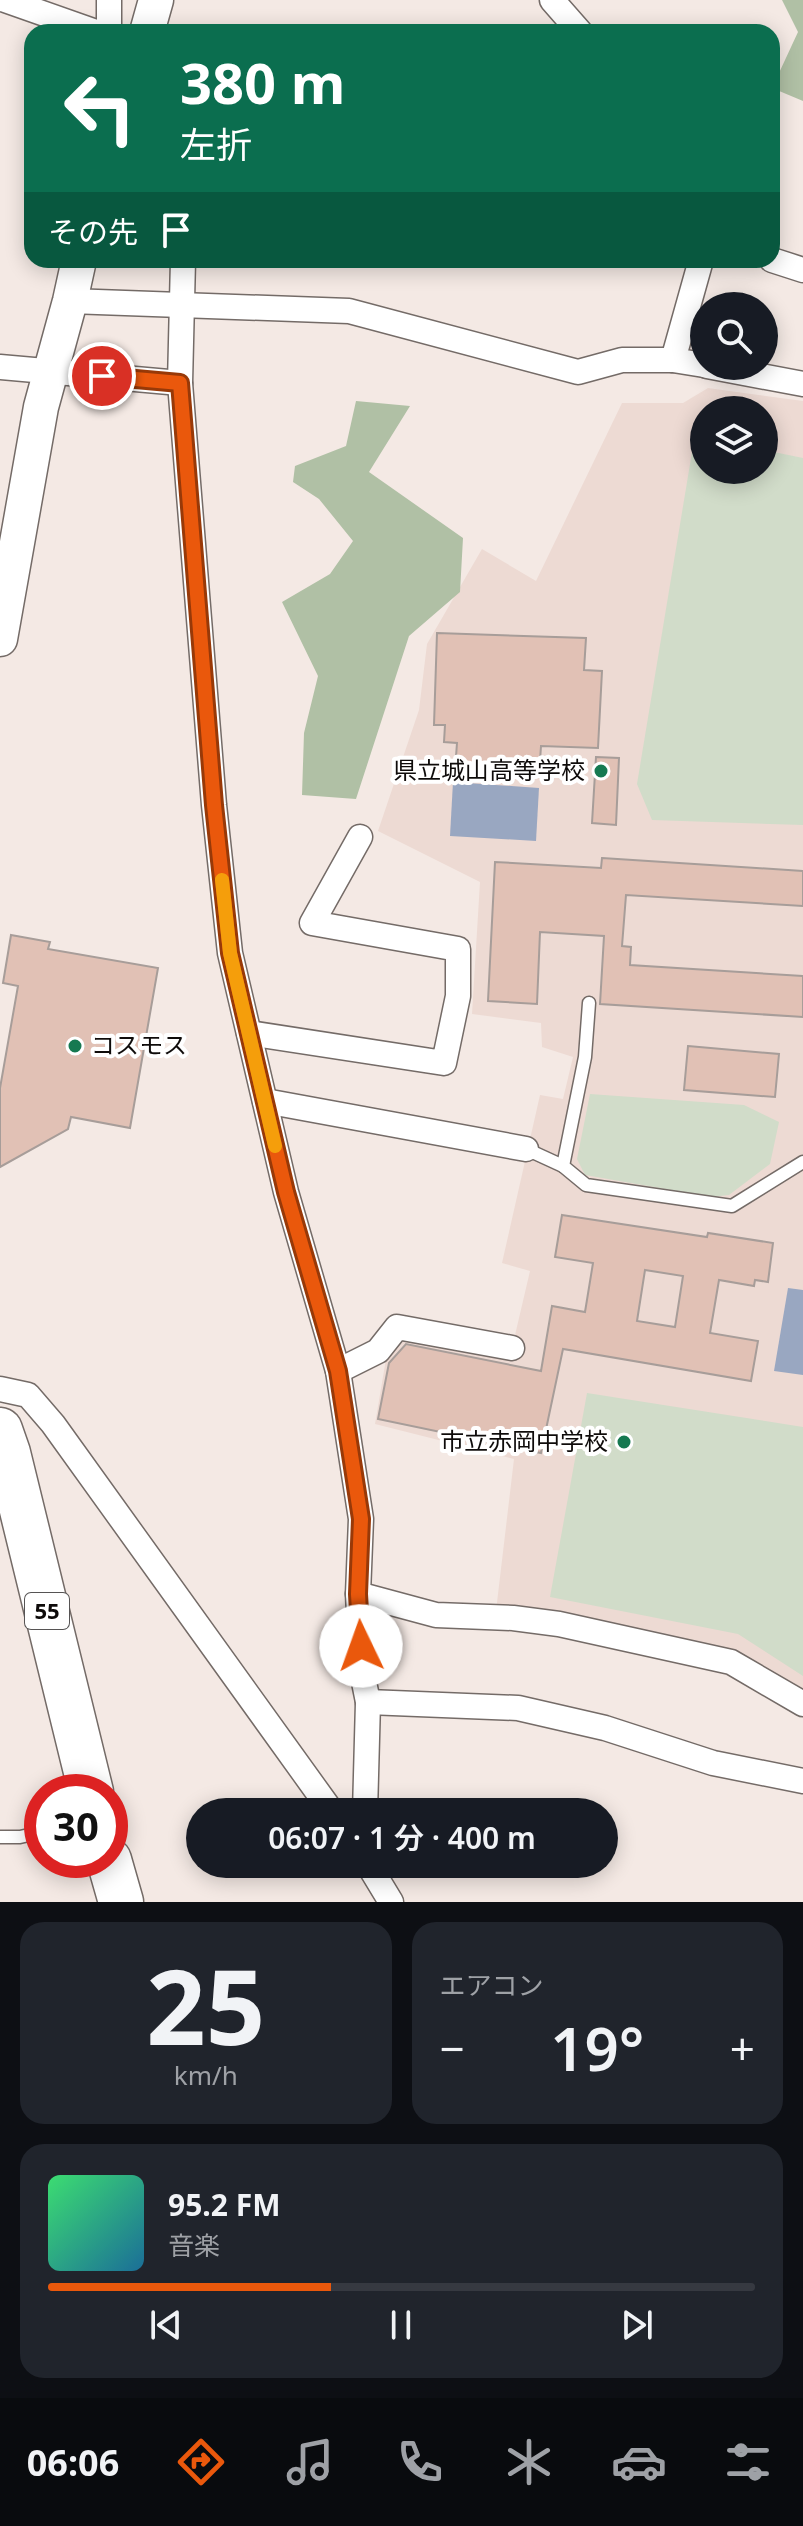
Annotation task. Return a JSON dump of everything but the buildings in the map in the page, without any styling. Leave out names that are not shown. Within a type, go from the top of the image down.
[{"type":"highway","name":"55","points":[[0,1430],[87,1774]]},
{"type":"highway","points":[[114,1878],[121,1902]]},
{"type":"street","points":[[5,0],[73,24]]},
{"type":"street","points":[[109,0],[109,24]]},
{"type":"street","points":[[552,0],[573,24]]},
{"type":"street","points":[[780,263],[803,270]]},
{"type":"street","points":[[0,639],[50,371],[77,268]]},
{"type":"street","points":[[183,268],[180,383],[214,805],[230,953],[286,1192],[338,1371],[361,1519],[358,1594],[362,1672],[368,1702],[365,1798]]},
{"type":"street","points":[[673,360],[699,268]]},
{"type":"street","points":[[70,301],[349,311],[578,372],[622,360],[690,363]]},
{"type":"street","points":[[0,367],[180,383]]},
{"type":"street","points":[[778,379],[803,384]]},
{"type":"street","points":[[249,1033],[444,1063],[458,996],[458,949],[312,923],[360,837]]},
{"type":"street","points":[[265,1101],[526,1149]]},
{"type":"street","points":[[338,1371],[378,1351],[397,1327],[512,1348]]},
{"type":"street","points":[[0,1389],[28,1395],[53,1424],[322,1798]]},
{"type":"street","points":[[358,1594],[436,1615],[513,1618],[559,1624],[731,1662],[803,1704]]},
{"type":"street","points":[[368,1702],[518,1708],[605,1728],[713,1763],[803,1781]]},
{"type":"street","points":[[376,1878],[391,1902]]},
{"type":"lane","points":[[563,1166],[585,1057],[589,1003]]},
{"type":"lane","points":[[526,1149],[563,1166],[586,1185],[732,1206],[803,1162]]},
{"type":"lane","points":[[0,1837],[24,1836]]},
{"type":"shaded area","name":"県立城山高等学校","points":[[708,388],[766,396],[695,396]]},
{"type":"shaded area","name":"県立城山高等学校","points":[[778,398],[803,401],[803,1691],[725,1648],[554,1612],[496,1611],[514,1459],[375,1424],[386,1359],[407,1337],[512,1348],[530,1271],[502,1263],[540,1095],[563,1099],[573,1057],[542,1047],[541,1023],[472,1014],[480,882],[378,831],[419,710],[427,644],[482,549],[536,581],[622,403],[683,403],[690,399],[690,484],[778,484]]},
{"type":"green space","points":[[782,0],[803,0],[803,101],[780,91],[780,71],[798,32]]},
{"type":"green space","points":[[356,401],[410,406],[369,472],[463,538],[460,592],[409,636],[356,799],[302,795],[304,733],[318,676],[282,602],[330,574],[353,541],[319,499],[293,482],[295,466],[346,446]]},
{"type":"green space","points":[[778,453],[803,458],[803,825],[652,820],[637,784],[690,464],[690,484],[778,484]]},
{"type":"green space","points":[[590,1094],[744,1105],[779,1122],[770,1164],[729,1195],[711,1197],[585,1175],[577,1159]]},
{"type":"green space","points":[[587,1393],[803,1427],[803,1676],[738,1634],[550,1597]]},
{"type":"water","points":[[453,782],[539,788],[536,841],[450,836]]},
{"type":"water","points":[[788,1288],[803,1290],[803,1375],[774,1371]]},
{"type":"slow traffic","points":[[222,880],[230,953],[275,1146]]},
{"type":"place","name":"県立城山高等学校","points":[[601,771]]},
{"type":"place","name":"コスモス","points":[[75,1046]]},
{"type":"place","name":"市立赤岡中学校","points":[[624,1442]]},
{"type":"route","points":[[102,376],[180,383],[214,805],[230,953],[286,1192],[338,1371],[361,1519],[358,1594],[361,1646]]}]
